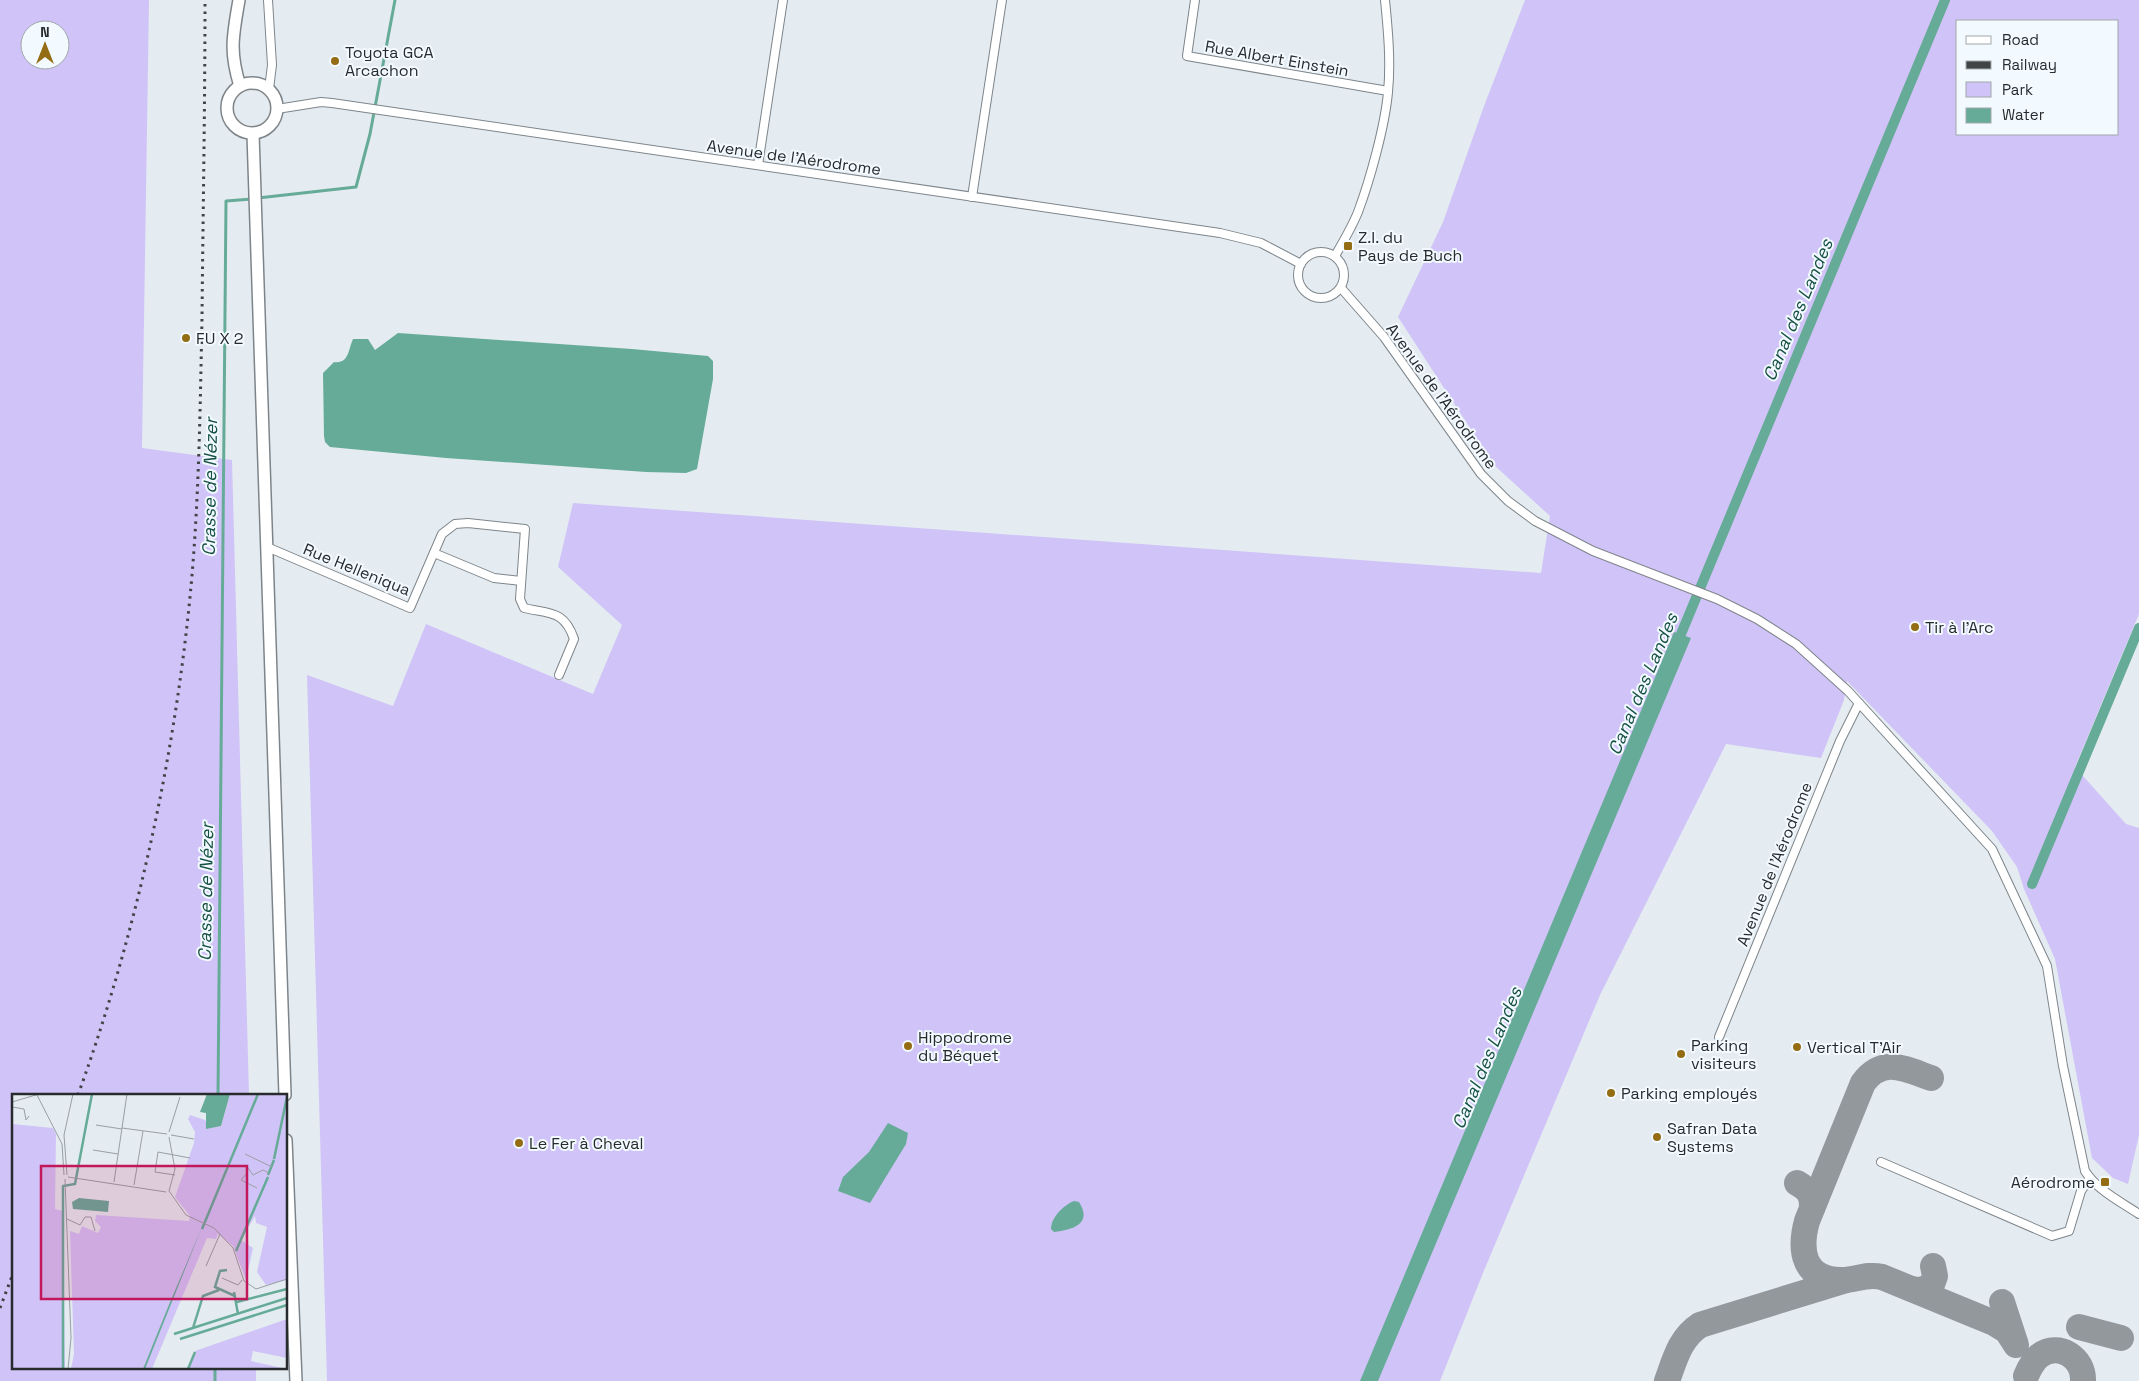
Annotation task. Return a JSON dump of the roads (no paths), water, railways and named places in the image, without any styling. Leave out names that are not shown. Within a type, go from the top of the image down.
[{"type":"main road","points":[[239,0],[233,36],[233,64],[240,86]]},
{"type":"main road","points":[[255,83],[269,89],[274,95],[278,109],[273,123],[267,129],[253,134],[237,129],[227,115],[229,98],[234,91],[240,86],[255,83]]},
{"type":"main road","points":[[253,134],[285,1094]]},
{"type":"main road","points":[[288,1188],[296,1381]]},
{"type":"street","points":[[268,0],[272,65],[269,89]]},
{"type":"street","points":[[758,165],[783,0]]},
{"type":"street","points":[[972,197],[1002,0]]},
{"type":"street","name":"Rue Albert Einstein","points":[[1195,0],[1187,56],[1388,91]]},
{"type":"street","points":[[1335,256],[1358,213],[1372,168],[1388,91],[1388,28],[1385,0]]},
{"type":"street","name":"Avenue de l'Aérodrome","points":[[278,109],[321,102],[371,108],[1220,233],[1261,243],[1301,264]]},
{"type":"street","points":[[1320,252],[1335,256],[1344,268],[1345,274],[1341,288],[1336,293],[1324,298],[1310,296],[1300,285],[1298,271],[1301,264],[1306,258],[1320,252]]},
{"type":"street","name":"Avenue de l'Aérodrome","points":[[1341,288],[1384,337],[1481,474],[1508,501],[1535,522],[1593,551],[1718,599],[1757,619],[1796,644],[1859,703],[1992,848],[2047,966],[2080,1151],[2085,1171],[2090,1178]]},
{"type":"street","name":"Rue Helleniqua","points":[[267,547],[410,608],[442,534],[455,524],[468,523],[525,529],[520,599],[524,608],[558,614],[570,626],[574,639],[559,675]]},
{"type":"street","points":[[434,553],[494,578],[521,582]]},
{"type":"street","name":"Avenue de l'Aérodrome","points":[[1719,1037],[1840,741],[1859,703]]},
{"type":"street","points":[[1881,1162],[2052,1236],[2069,1231],[2081,1191],[2090,1178],[2139,1214]]},
{"type":"water","points":[[398,333],[708,356],[713,361],[713,379],[697,469],[686,473],[646,472],[446,458],[330,447],[325,442],[324,436],[323,373],[334,362],[345,359],[353,339],[368,339],[375,350]]},
{"type":"water","points":[[1674,632],[1691,638],[1378,1381],[1360,1381]]},
{"type":"water","points":[[888,1123],[908,1133],[906,1144],[870,1203],[838,1191],[843,1177],[869,1152]]},
{"type":"water","points":[[1074,1201],[1079,1202],[1083,1210],[1084,1216],[1082,1221],[1067,1230],[1054,1232],[1051,1229],[1053,1220],[1062,1208]]},
{"type":"waterway","name":"Crasse de Nézer","points":[[258,198],[356,187],[370,134],[395,0]]},
{"type":"waterway","name":"Canal des Landes","points":[[1676,646],[1945,0]]},
{"type":"waterway","name":"Crasse de Nézer","points":[[218,1094],[226,201],[252,199]]},
{"type":"waterway","points":[[2032,884],[2139,628]]},
{"type":"waterway","name":"Crasse de Nézer","points":[[215,1368],[215,1381]]},
{"type":"railway","points":[[78,1094],[117,976],[133,916],[161,793],[182,669],[195,535],[200,426],[205,0]]},
{"type":"railway","points":[[0,1308],[12,1276]]},
{"type":"place","name":"Toyota GCA Arcachon","points":[[335,61]]},
{"type":"place","name":"Z.I. du Pays de Buch","points":[[1348,246]]},
{"type":"place","name":"FU X 2","points":[[186,338]]},
{"type":"place","name":"Tir à l'Arc","points":[[1915,627]]},
{"type":"place","name":"Hippodrome du Béquet","points":[[908,1046]]},
{"type":"place","name":"Vertical T'Air","points":[[1797,1047]]},
{"type":"place","name":"Parking visiteurs","points":[[1681,1054]]},
{"type":"place","name":"Parking employés","points":[[1611,1093]]},
{"type":"place","name":"Safran Data Systems","points":[[1657,1137]]},
{"type":"place","name":"Le Fer à Cheval","points":[[519,1143]]},
{"type":"place","name":"Aérodrome","points":[[2105,1182]]}]
